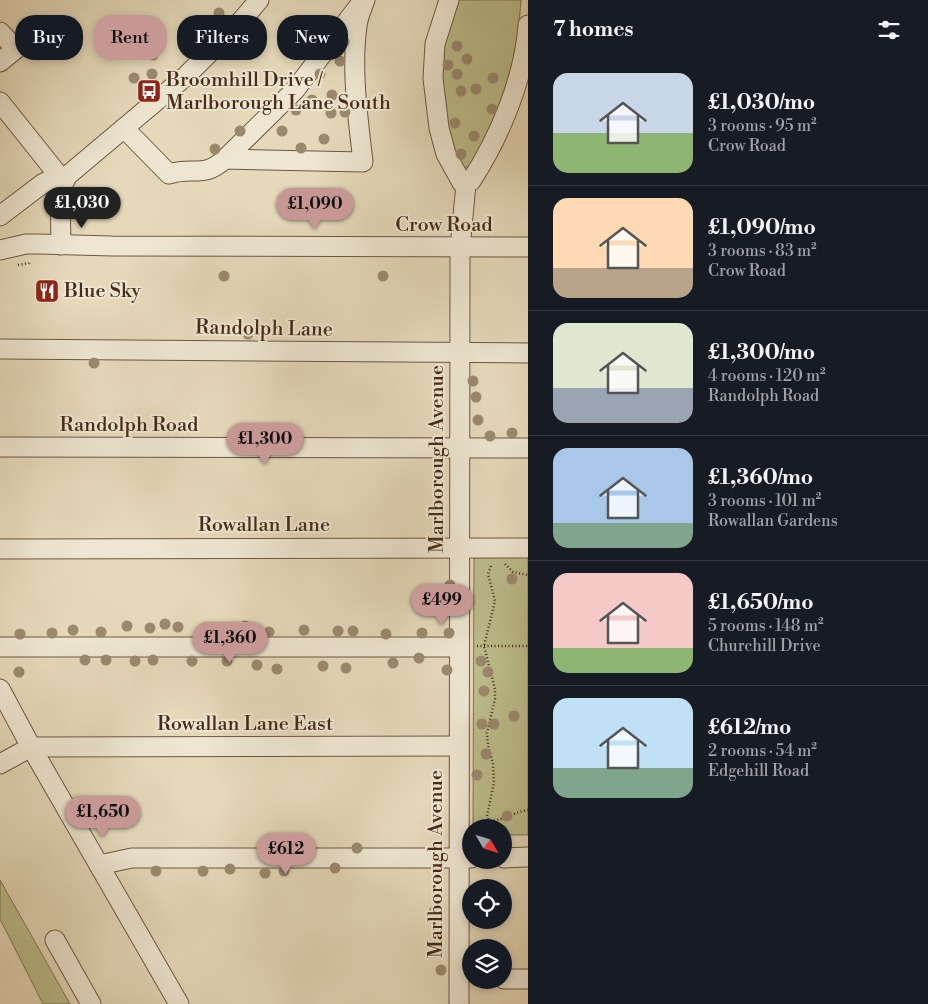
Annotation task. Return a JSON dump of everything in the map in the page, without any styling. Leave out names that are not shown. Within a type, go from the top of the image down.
[{"type":"street","points":[[61,245],[59,204],[63,181],[72,171],[186,76],[236,27],[259,0]]},
{"type":"street","points":[[124,128],[170,174],[178,171],[208,171],[216,168],[295,90],[364,0]]},
{"type":"street","points":[[225,159],[363,162],[356,99],[355,65],[357,25],[364,0]]},
{"type":"street","points":[[449,0],[435,44],[433,78],[435,104],[446,154],[462,183],[466,184]]},
{"type":"street","name":"Marlborough Avenue","points":[[463,819],[458,746],[460,231],[466,184],[474,176],[496,137],[522,66],[528,25]]},
{"type":"street","points":[[0,32],[16,49],[0,62]]},
{"type":"street","points":[[0,102],[63,181]]},
{"type":"street","points":[[0,216],[42,184],[50,180],[63,181]]},
{"type":"street","name":"Crow Road","points":[[0,250],[26,244],[528,247]]},
{"type":"street","name":"Randolph Lane","points":[[0,349],[460,354],[528,353]]},
{"type":"street","name":"Randolph Road","points":[[0,447],[528,448]]},
{"type":"street","name":"Rowallan Lane","points":[[0,549],[528,548]]},
{"type":"street","points":[[0,647],[459,647]]},
{"type":"street","points":[[0,689],[31,747],[179,1004]]},
{"type":"street","name":"Rowallan Lane East","points":[[31,747],[458,746]]},
{"type":"street","points":[[0,764],[31,747]]},
{"type":"street","points":[[99,865],[132,858],[462,858]]},
{"type":"street","points":[[512,858],[528,858]]},
{"type":"street","name":"Marlborough Avenue","points":[[465,869],[465,939]]},
{"type":"street","points":[[55,940],[91,1004]]},
{"type":"street","points":[[512,979],[528,980]]},
{"type":"street","name":"Marlborough Avenue","points":[[459,1004],[463,989]]},
{"type":"path","points":[[497,562],[488,570],[495,601],[484,646],[495,690],[495,699],[487,733],[493,764],[494,783],[486,816],[494,822],[513,813],[528,810]]},
{"type":"path","points":[[503,563],[513,572],[528,574]]},
{"type":"path","points":[[459,647],[528,646]]},
{"type":"green space","points":[[456,0],[521,0],[516,46],[500,106],[471,165],[464,168],[451,149],[440,75],[443,48]]},
{"type":"green space","points":[[474,551],[528,551],[528,835],[512,835],[512,819],[473,819]]},
{"type":"green space","points":[[0,880],[70,1004],[43,1004],[0,919]]},
{"type":"place","name":"Broomhill Drive / Marlborough Lane South","points":[[149,91]]},
{"type":"place","name":"Blue Sky","points":[[47,291]]}]
